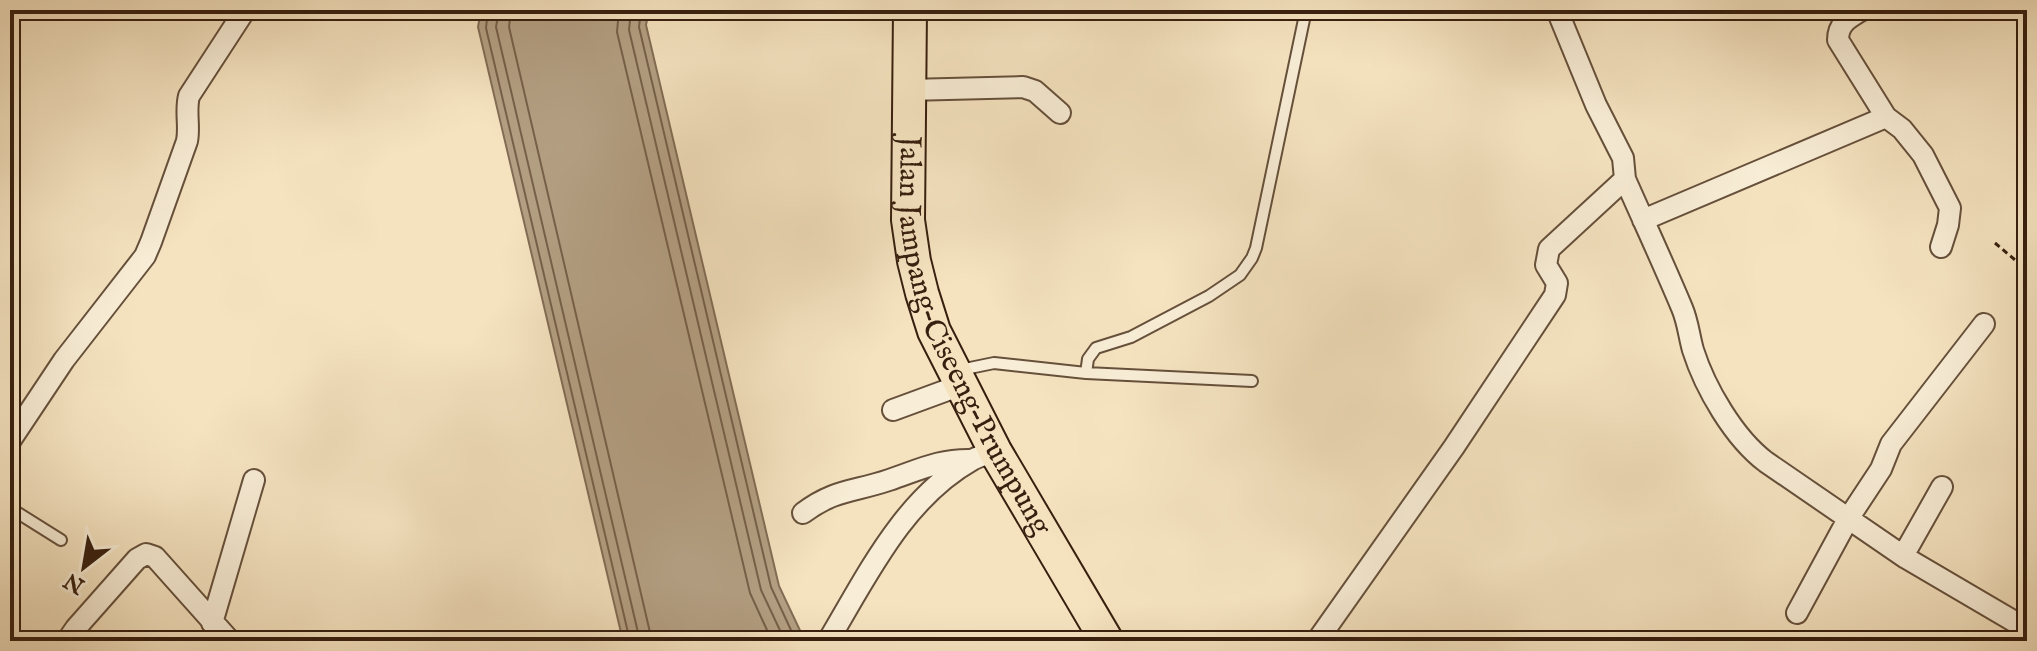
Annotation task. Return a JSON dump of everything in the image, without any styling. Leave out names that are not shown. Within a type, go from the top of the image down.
[{"type":"main road","name":"Jalan Jampang–Ciseeng–Prumpung","points":[[910,10],[908,220],[922,293],[934,331],[958,378],[984,455],[1107,641]]},
{"type":"street","points":[[10,441],[64,360],[145,256],[187,141],[189,96],[245,10]]},
{"type":"street","points":[[1557,10],[1596,105],[1623,158],[1625,179],[1683,310],[1702,373],[1742,440],[1766,462],[1903,556],[2027,629]]},
{"type":"street","points":[[1862,10],[1841,25],[1838,40],[1886,117],[1902,129],[1923,155],[1950,208],[1941,247]]},
{"type":"street","points":[[908,90],[1023,87],[1035,91],[1060,113]]},
{"type":"street","points":[[1643,220],[1886,117]]},
{"type":"street","points":[[1317,641],[1454,447],[1555,295],[1557,283],[1546,265],[1549,249],[1625,179]]},
{"type":"street","points":[[1797,613],[1848,519],[1881,469],[1891,444],[1984,324]]},
{"type":"street","points":[[893,410],[958,378]]},
{"type":"street","points":[[803,513],[818,501],[837,493],[887,481],[936,462],[984,455]]},
{"type":"street","points":[[828,641],[888,543],[911,512],[927,495],[984,455]]},
{"type":"street","points":[[212,623],[254,480]]},
{"type":"street","points":[[1903,556],[1942,487]]},
{"type":"street","points":[[67,641],[137,559],[146,554],[155,557],[230,641]]},
{"type":"lane","points":[[1086,373],[1088,359],[1096,348],[1131,337],[1171,317],[1209,296],[1246,268],[1256,248],[1306,10]]},
{"type":"lane","points":[[958,378],[994,363],[1086,373],[1252,381]]},
{"type":"lane","points":[[10,508],[61,540]]},
{"type":"path","points":[[1995,243],[2027,270]]},
{"type":"water","points":[[481,10],[649,10],[646,25],[779,586],[805,641],[623,641],[478,27]]}]
